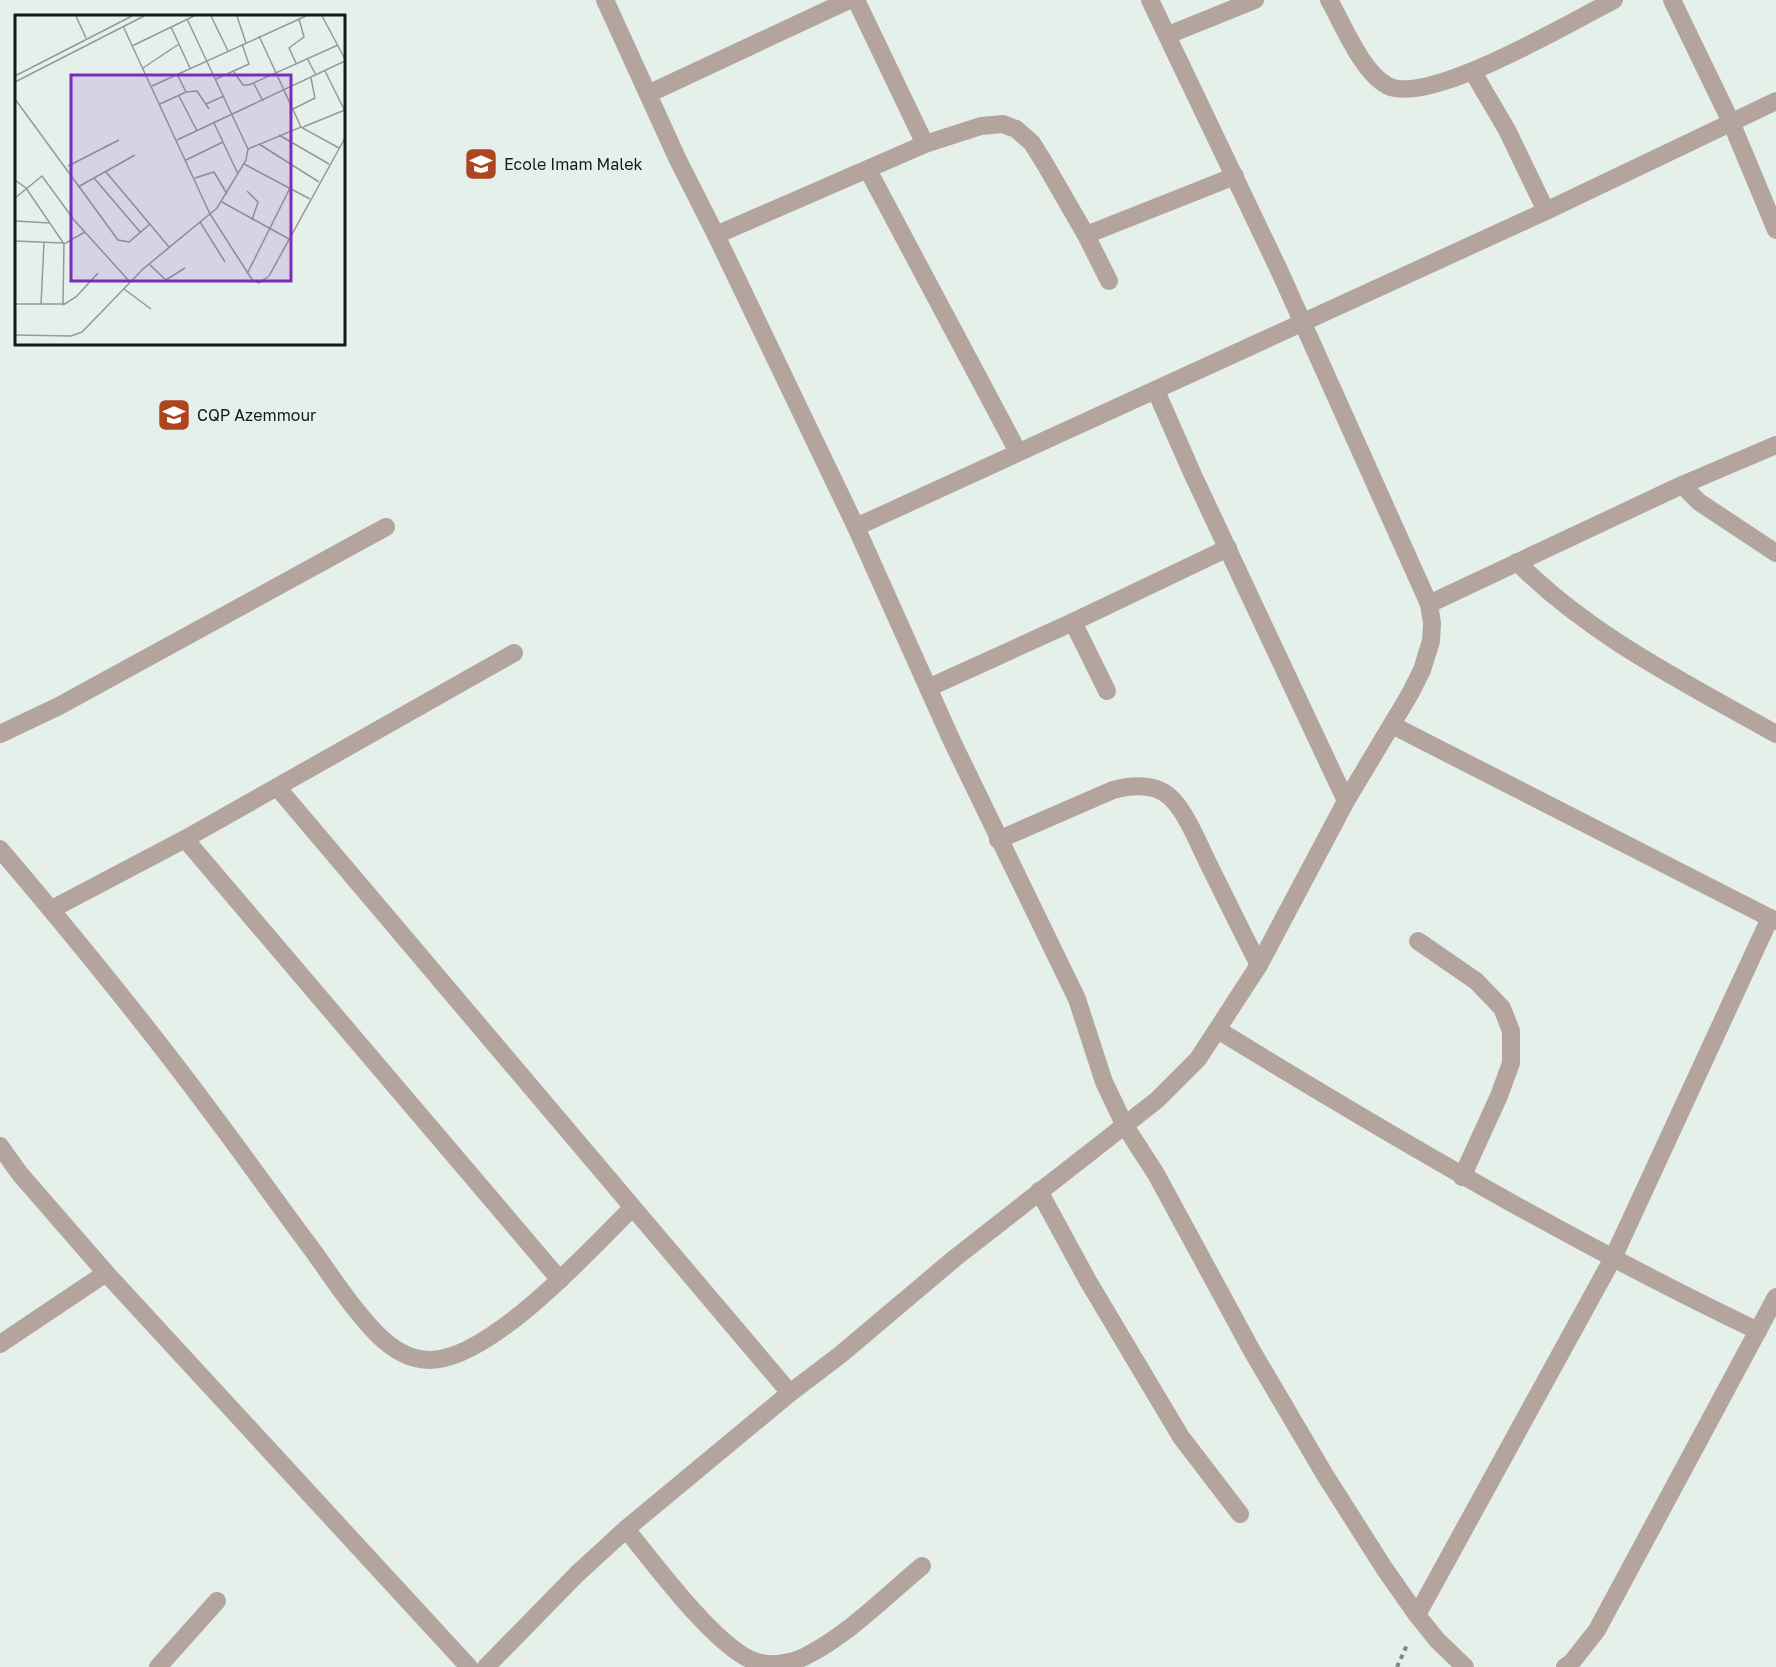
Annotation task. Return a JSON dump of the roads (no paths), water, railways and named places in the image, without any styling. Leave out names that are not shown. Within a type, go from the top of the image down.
[{"type":"street","points":[[605,0],[856,527],[998,840],[1077,999],[1104,1082],[1125,1126],[1156,1174],[1290,1418],[1384,1568],[1417,1616],[1437,1640],[1465,1667]]},
{"type":"street","points":[[648,94],[849,0]]},
{"type":"street","points":[[856,0],[925,144]]},
{"type":"street","points":[[486,1667],[577,1574],[626,1529],[790,1393],[840,1355],[905,1298],[1125,1126],[1180,1078],[1198,1059],[1258,965],[1346,801],[1410,694],[1427,657],[1432,632],[1429,604],[1303,321],[1150,0]]},
{"type":"street","points":[[1167,35],[1255,0]]},
{"type":"street","points":[[1329,0],[1354,49],[1370,70],[1385,85],[1398,90],[1435,85],[1473,72],[1614,0]]},
{"type":"street","points":[[1672,0],[1731,122],[1776,230]]},
{"type":"street","points":[[1473,72],[1507,130],[1546,210]]},
{"type":"street","points":[[856,527],[1156,391],[1776,101]]},
{"type":"street","points":[[716,235],[925,144],[981,126],[1003,124],[1016,129],[1032,143],[1086,235],[1109,281]]},
{"type":"street","points":[[868,170],[1018,452]]},
{"type":"street","points":[[1086,235],[1235,176]]},
{"type":"street","points":[[1156,391],[1346,801]]},
{"type":"street","points":[[1429,604],[1682,485],[1776,445]]},
{"type":"street","points":[[1682,485],[1699,502],[1776,553]]},
{"type":"street","points":[[0,734],[59,706],[386,527]]},
{"type":"street","points":[[928,688],[1228,548]]},
{"type":"street","points":[[1517,562],[1544,588],[1602,632],[1664,671],[1776,734]]},
{"type":"street","points":[[1073,622],[1107,692]]},
{"type":"street","points":[[52,909],[185,839],[514,653]]},
{"type":"street","points":[[1392,725],[1773,920],[1613,1258],[1417,1616]]},
{"type":"street","points":[[998,840],[1113,790],[1129,786],[1156,790],[1170,797],[1193,832],[1258,965]]},
{"type":"street","points":[[277,787],[790,1393]]},
{"type":"street","points":[[185,839],[560,1280]]},
{"type":"street","points":[[0,849],[52,909],[207,1106],[376,1334],[396,1351],[427,1360],[445,1359],[464,1352],[506,1326],[560,1280],[632,1208]]},
{"type":"street","points":[[1418,941],[1476,981],[1502,1008],[1511,1031],[1511,1064],[1462,1177]]},
{"type":"street","points":[[1218,1030],[1462,1177],[1613,1258],[1758,1331]]},
{"type":"street","points":[[0,1146],[20,1174],[106,1272],[469,1667]]},
{"type":"street","points":[[1039,1191],[1088,1281],[1181,1437],[1240,1514]]},
{"type":"street","points":[[0,1344],[106,1272]]},
{"type":"street","points":[[1565,1667],[1571,1663],[1597,1630],[1776,1298]]},
{"type":"street","points":[[626,1529],[724,1643],[755,1662],[761,1663],[790,1662],[814,1652],[861,1619],[922,1566]]},
{"type":"street","points":[[158,1667],[217,1601]]},
{"type":"place","name":"Ecole Imam Malek","points":[[481,164]]},
{"type":"place","name":"CQP Azemmour","points":[[174,415]]}]
